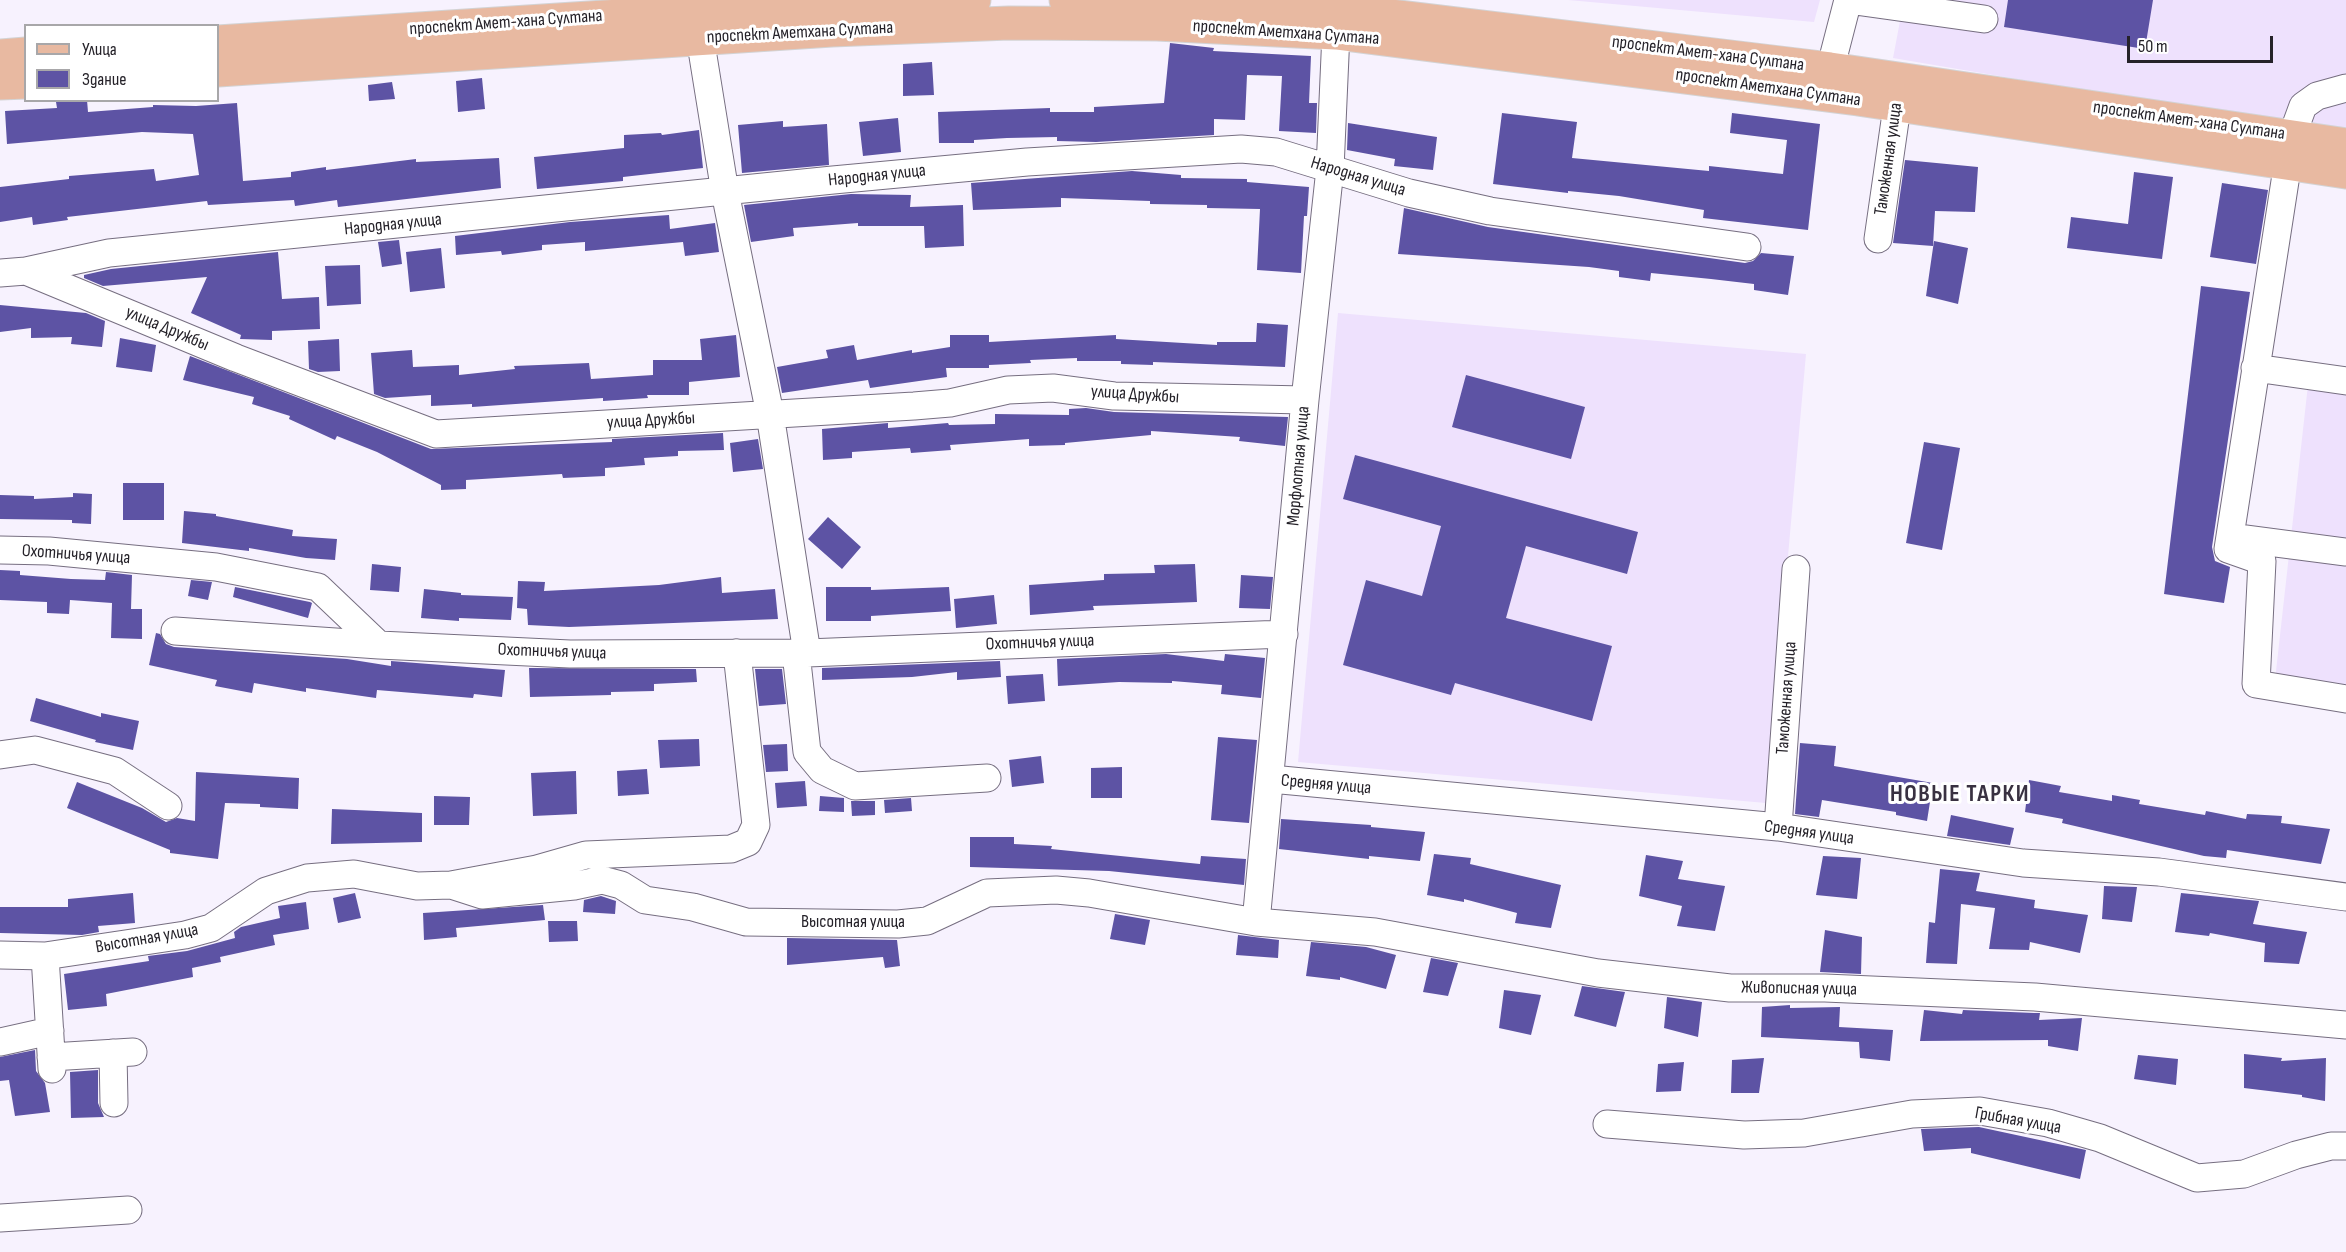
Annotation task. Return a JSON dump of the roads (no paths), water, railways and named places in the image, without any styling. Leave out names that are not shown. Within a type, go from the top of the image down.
[{"type":"main road","name":"проспект Амет-хана Султана","points":[[219,42],[974,0]]},
{"type":"main road","name":"проспект Амет-хана Султана","points":[[1066,0],[1339,21],[1827,82],[2290,150],[2346,145]]},
{"type":"main road","name":"проспект Аметхана Султана","points":[[219,70],[697,16],[1009,23],[1157,24],[1339,21]]},
{"type":"main road","points":[[0,56],[24,54]]},
{"type":"main road","points":[[0,83],[24,82]]},
{"type":"main road","points":[[2290,150],[2346,172]]},
{"type":"street","points":[[1827,82],[1848,0],[1984,18]]},
{"type":"street","points":[[697,16],[725,192],[770,414],[801,653],[807,752],[822,770],[855,786],[987,778]]},
{"type":"street","name":"Морфлотная улица","points":[[1256,922],[1305,400],[1330,169],[1339,21]]},
{"type":"street","points":[[2346,88],[2317,96],[2303,106],[2290,150],[2228,549],[2262,561],[2256,684],[2346,699]]},
{"type":"street","name":"Таможенная улица","points":[[1878,239],[1899,93]]},
{"type":"street","name":"Народная улица","points":[[13,272],[109,253],[1026,162],[1241,149],[1276,152],[1409,193],[1490,211],[1747,247]]},
{"type":"street","name":"улица Дружбы","points":[[13,272],[436,434],[950,403],[1008,390],[1053,388],[1114,396],[1305,400]]},
{"type":"street","points":[[2255,368],[2346,381]]},
{"type":"street","points":[[2230,537],[2346,552]]},
{"type":"street","name":"Охотничья улица","points":[[0,550],[50,551],[216,567],[318,587],[380,645]]},
{"type":"street","name":"Таможенная улица","points":[[1778,827],[1796,569]]},
{"type":"street","name":"Охотничья улица","points":[[175,631],[380,645],[570,654],[801,653],[1284,634]]},
{"type":"street","name":"Высотная улица","points":[[0,955],[45,956],[185,935],[211,928],[266,891],[307,879],[354,874],[417,886],[451,885],[537,869],[586,855],[731,849],[748,842],[756,825],[737,653]]},
{"type":"street","points":[[0,754],[35,750],[115,771],[168,806]]},
{"type":"street","name":"Средняя улица","points":[[1271,779],[1778,827],[2023,863],[2158,872],[2346,897]]},
{"type":"street","name":"Высотная улица","points":[[451,885],[482,895],[574,886],[602,880],[621,885],[645,900],[693,907],[746,922],[898,924],[927,921],[987,893],[1056,890],[1089,893],[1256,922]]},
{"type":"street","name":"Живописная улица","points":[[1256,922],[1375,932],[1599,973],[1730,988],[1825,988],[2035,997],[2346,1025]]},
{"type":"street","points":[[45,956],[51,1052]]},
{"type":"street","points":[[0,1042],[51,1052],[123,1053],[114,1103]]},
{"type":"street","name":"Грибная улица","points":[[1607,1124],[1744,1136],[1804,1133],[1912,1114],[1980,1111],[2048,1124],[2100,1138],[2197,1178],[2244,1174],[2296,1155],[2331,1146],[2346,1146]]},
{"type":"street","points":[[0,1218],[128,1210]]},
{"type":"district","name":"НОВЫЕ ТАРКИ","points":[[1960,795]]}]
